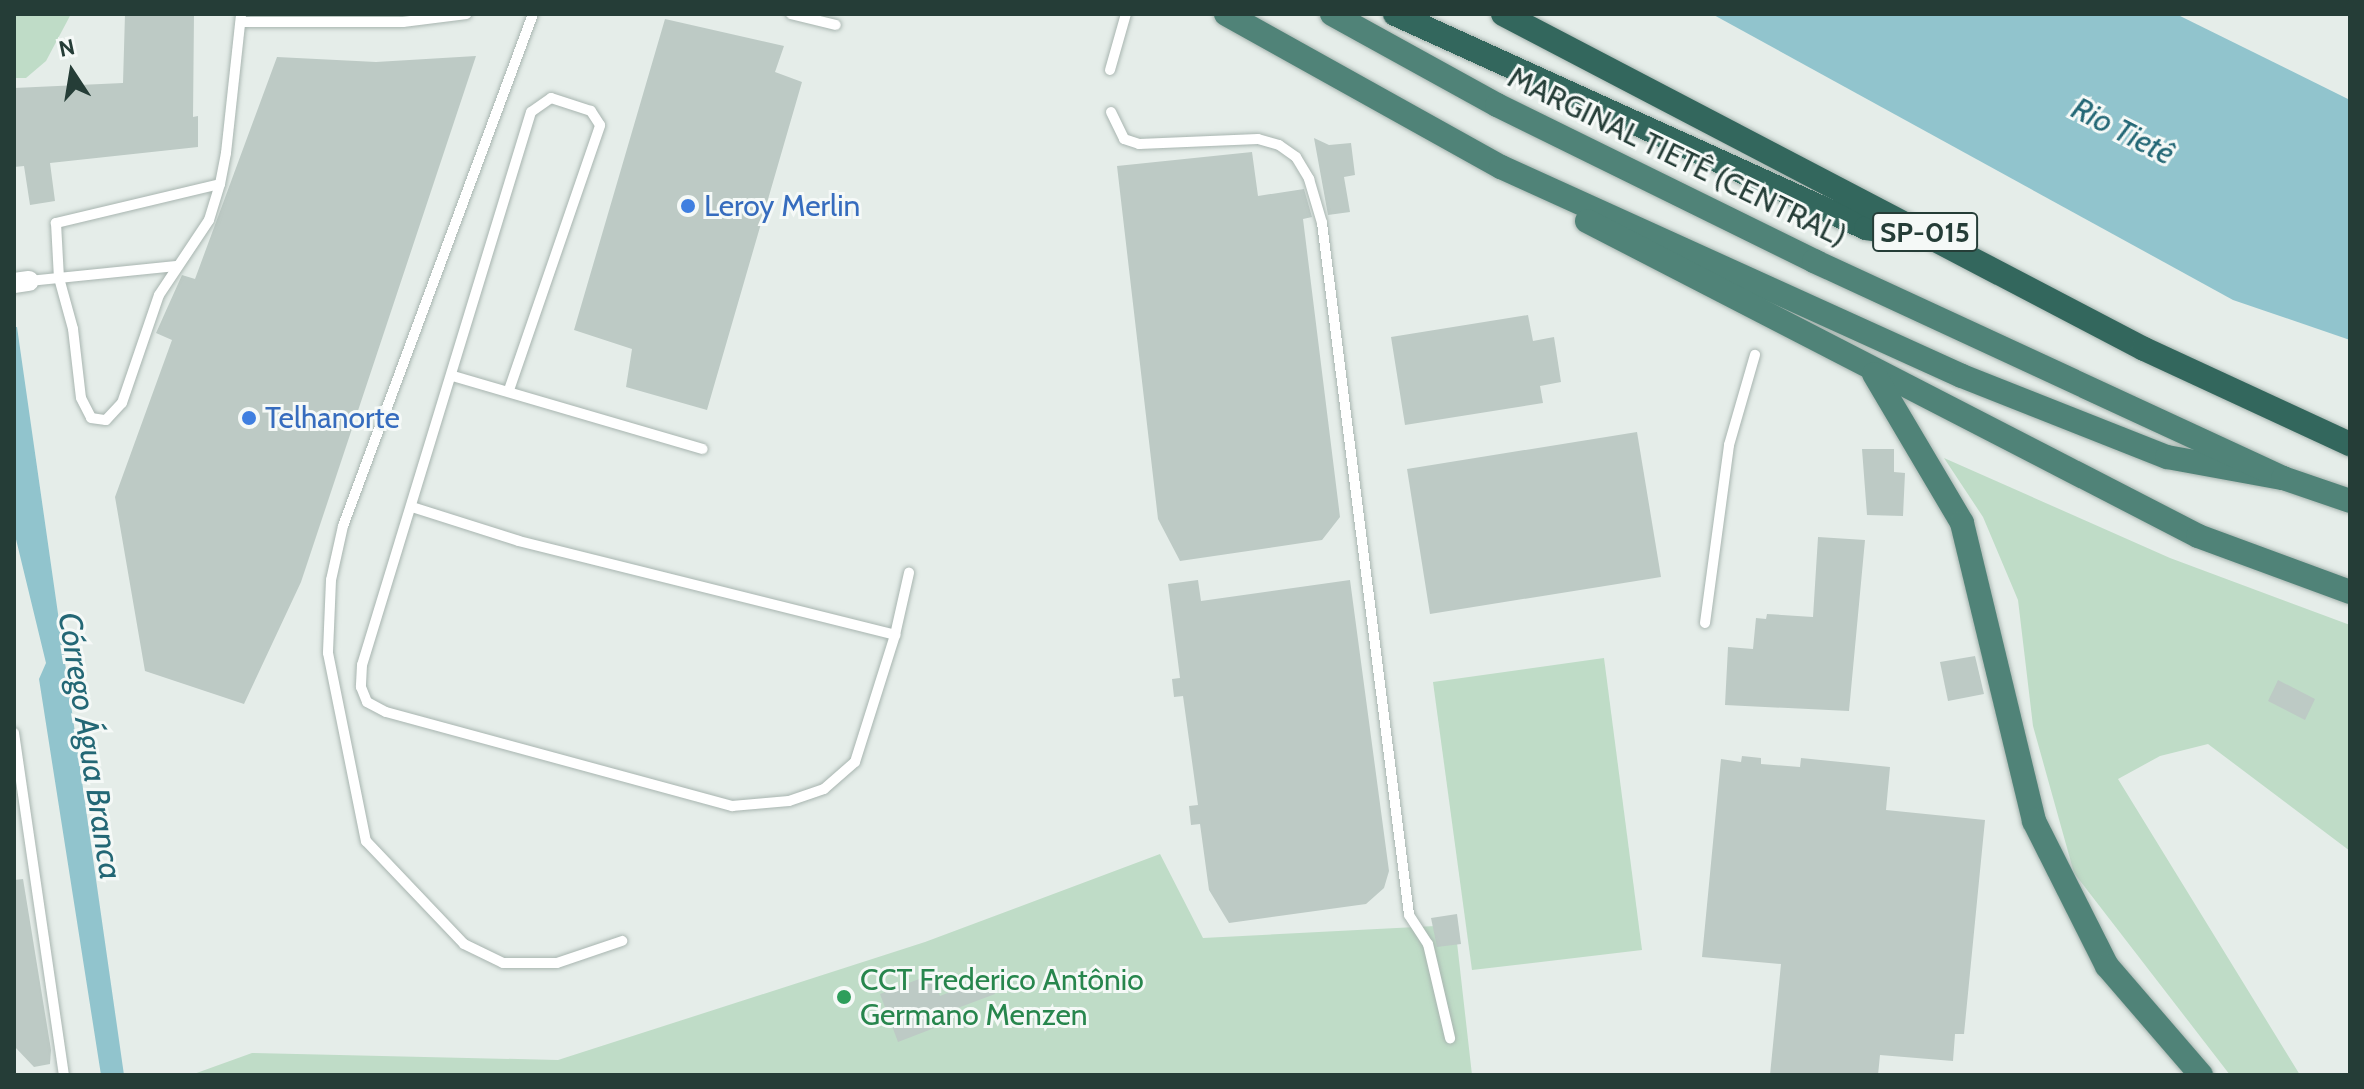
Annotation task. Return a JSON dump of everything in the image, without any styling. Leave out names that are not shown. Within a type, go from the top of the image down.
[{"type":"highway","points":[[1226,14],[1501,167],[2086,427],[2190,463],[2283,478]]},
{"type":"highway","name":"MARGINAL TIETÊ (CENTRAL)","points":[[1332,14],[1497,105],[1814,261],[2283,478],[2350,501]]},
{"type":"highway","points":[[1395,14],[1866,228],[1942,241]]},
{"type":"highway","name":"SP-015","points":[[1503,14],[2234,395],[2350,444]]},
{"type":"highway","points":[[1501,167],[1550,202],[1873,372],[2198,536],[2350,592]]},
{"type":"highway","points":[[1873,372],[1962,523],[2034,821],[2107,966],[2201,1075]]},
{"type":"lane","points":[[220,184],[66,217],[53,231],[59,278],[73,329],[81,398],[85,412],[99,421],[115,415],[122,403],[159,295],[209,220],[220,184],[241,18],[403,22],[466,14]]},
{"type":"lane","points":[[533,14],[343,526],[331,580],[328,653],[366,841],[464,944],[503,963],[557,963],[622,941]]},
{"type":"lane","points":[[791,14],[836,25]]},
{"type":"lane","points":[[1110,70],[1126,14]]},
{"type":"lane","points":[[509,390],[600,125],[591,111],[551,98],[531,112],[453,376],[362,665],[361,687],[367,702],[386,712],[732,806],[789,801],[824,789],[855,762],[895,635],[909,573]]},
{"type":"lane","points":[[1111,112],[1124,139],[1139,144],[1258,139],[1279,145],[1296,157],[1309,179],[1322,223],[1409,915],[1428,944],[1450,1038]]},
{"type":"lane","points":[[21,282],[176,266]]},
{"type":"lane","points":[[1705,623],[1729,445],[1755,355]]},
{"type":"lane","points":[[453,376],[703,449]]},
{"type":"lane","points":[[412,507],[519,541],[895,635]]},
{"type":"lane","points":[[14,733],[64,1075]]},
{"type":"green space","points":[[14,14],[71,14],[46,61],[26,78],[14,78]]},
{"type":"green space","points":[[1944,458],[2170,558],[2350,625],[2350,851],[2208,744],[2160,756],[2118,779],[2300,1075],[2230,1075],[2074,873],[2033,726],[2018,600],[1983,517]]},
{"type":"green space","points":[[1604,658],[1642,950],[1472,970],[1433,682]]},
{"type":"green space","points":[[1160,854],[1203,938],[1455,925],[1472,1075],[191,1075],[252,1053],[558,1060],[925,942]]},
{"type":"water","name":"Rio Tietê","points":[[1712,14],[2176,14],[2350,100],[2350,340],[2233,300]]},
{"type":"water","points":[[14,327],[17,327],[124,1075],[101,1075],[39,679],[46,663],[14,531]]},
{"type":"building","points":[[125,14],[194,14],[193,117],[198,116],[198,147],[50,163],[55,201],[30,205],[24,166],[14,167],[14,88],[123,83]]},
{"type":"building","name":"Leroy Merlin","points":[[665,19],[784,46],[775,72],[802,82],[707,410],[626,387],[632,349],[574,330]]},
{"type":"building","name":"Telhanorte","points":[[476,56],[301,582],[244,704],[145,671],[115,497],[172,340],[156,333],[182,275],[195,279],[277,57],[376,62]]},
{"type":"building","points":[[1314,138],[1329,145],[1351,143],[1355,175],[1344,177],[1350,212],[1328,215]]},
{"type":"building","points":[[1252,152],[1258,196],[1304,189],[1312,217],[1303,219],[1340,517],[1322,540],[1180,561],[1158,519],[1117,166]]},
{"type":"building","points":[[1528,315],[1533,341],[1554,337],[1561,382],[1540,386],[1543,403],[1405,425],[1391,337]]},
{"type":"building","points":[[1637,432],[1661,577],[1430,614],[1407,469]]},
{"type":"building","points":[[1862,449],[1894,449],[1894,472],[1905,473],[1903,516],[1867,515]]},
{"type":"building","points":[[1818,537],[1865,540],[1849,711],[1725,705],[1728,647],[1753,649],[1756,618],[1766,619],[1767,614],[1813,617]]},
{"type":"building","points":[[1198,580],[1201,601],[1350,580],[1389,871],[1384,888],[1366,904],[1229,923],[1209,890],[1200,824],[1191,825],[1189,806],[1198,805],[1183,696],[1174,697],[1172,679],[1180,678],[1168,584]]},
{"type":"building","points":[[1975,656],[1984,694],[1948,701],[1940,662]]},
{"type":"building","points":[[2278,680],[2315,699],[2305,720],[2268,701]]},
{"type":"building","points":[[1742,756],[1761,758],[1761,764],[1800,767],[1801,758],[1890,767],[1886,810],[1985,820],[1964,1034],[1955,1034],[1953,1061],[1880,1055],[1878,1075],[1770,1075],[1781,964],[1702,957],[1721,759],[1741,762]]},
{"type":"building","points":[[23,879],[51,1050],[50,1064],[34,1067],[14,1046],[14,880]]},
{"type":"building","points":[[1457,914],[1461,944],[1437,947],[1431,918]]},
{"type":"building","points":[[932,974],[940,996],[988,977],[995,994],[947,1012],[950,1022],[898,1042],[880,994]]},
{"type":"place","name":"Leroy Merlin","points":[[688,206]]},
{"type":"place","name":"Telhanorte","points":[[249,418]]},
{"type":"place","name":"CCT Frederico Antônio Germano Menzen","points":[[844,997]]},
{"type":"water label","name":"Córrego Água Branca","points":[[90,746]]}]
